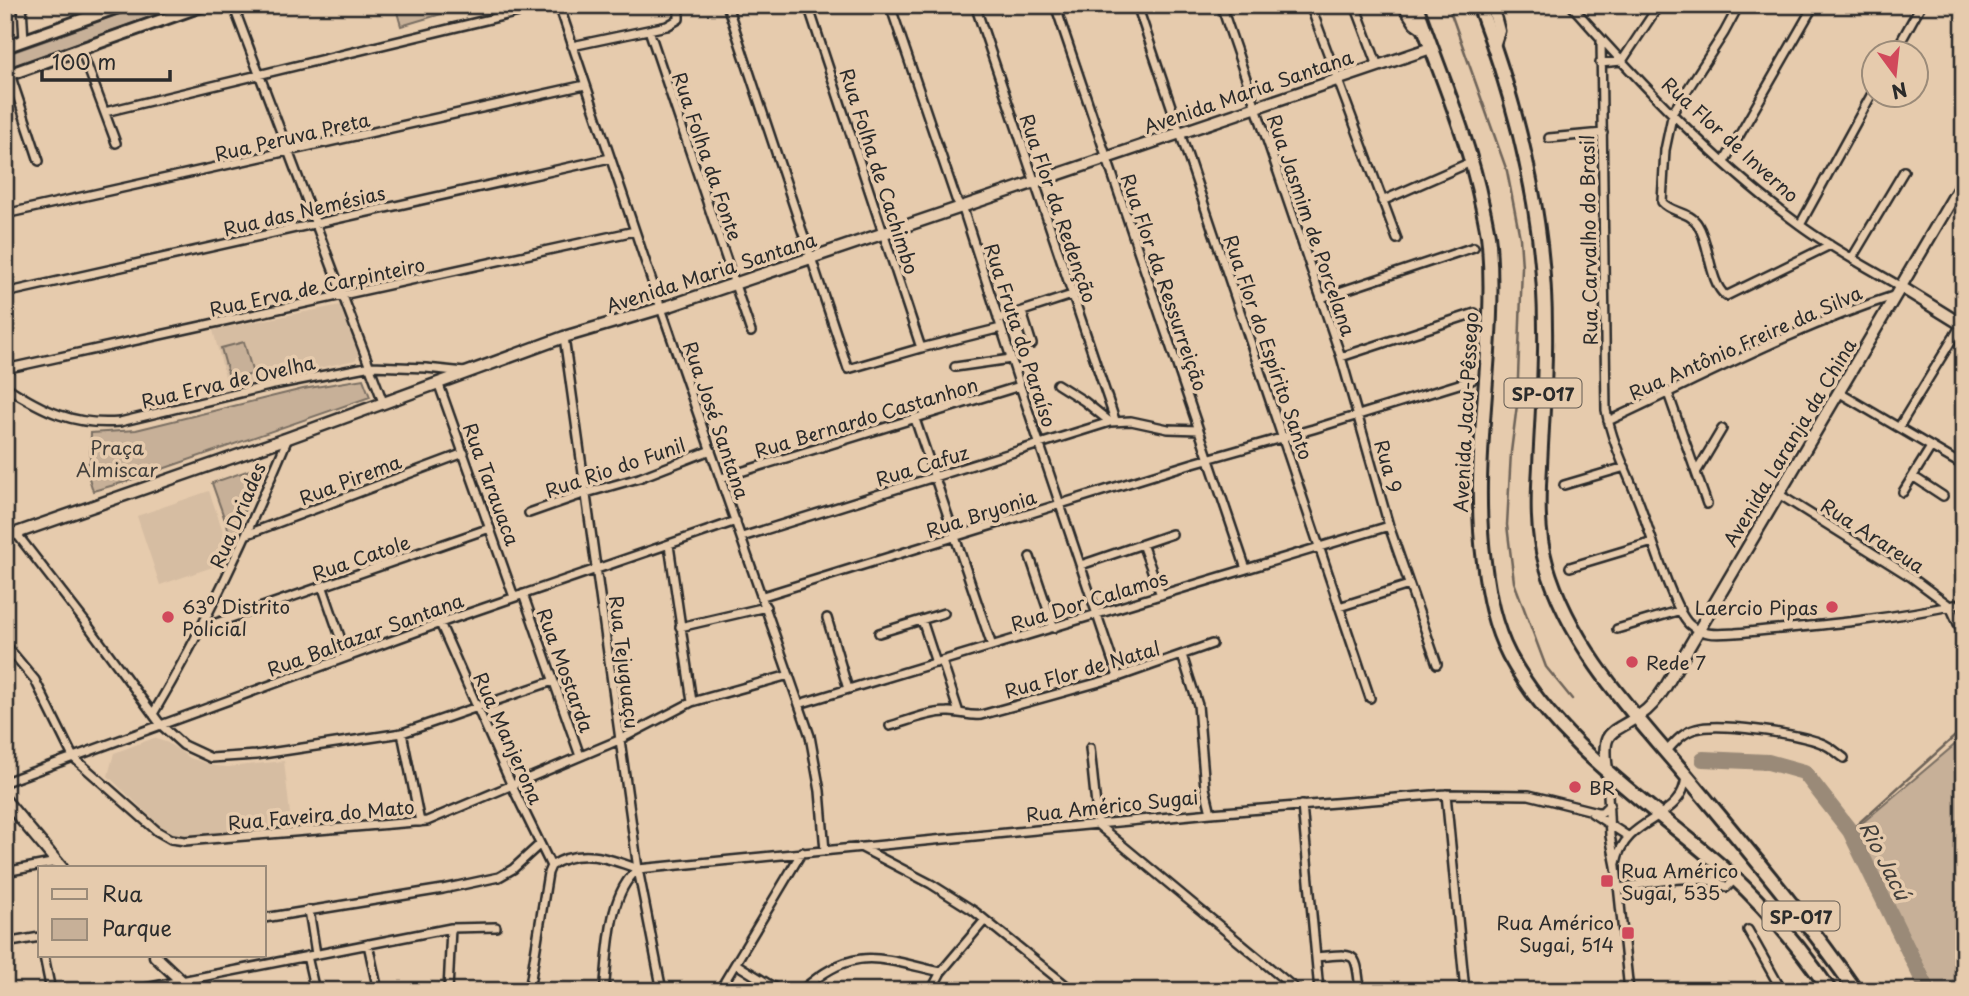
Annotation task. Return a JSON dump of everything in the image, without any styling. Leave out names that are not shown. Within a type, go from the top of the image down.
[{"type":"highway","name":"Avenida Jacu-Pêssego","points":[[1416,5],[1472,161],[1489,242],[1489,308],[1479,481],[1480,535],[1487,591],[1508,654],[1528,687],[1560,726],[1607,770],[1735,879],[1795,945],[1830,991]]},
{"type":"highway","name":"SP-017","points":[[1479,5],[1518,127],[1535,201],[1543,267],[1545,328],[1539,527],[1545,563],[1555,590],[1577,634],[1603,675],[1788,898],[1856,991]]},
{"type":"main road","points":[[5,47],[93,11],[124,5]]},
{"type":"main road","points":[[8,75],[204,5]]},
{"type":"street","points":[[22,5],[24,41]]},
{"type":"street","points":[[233,5],[383,402]]},
{"type":"street","points":[[104,111],[548,5]]},
{"type":"street","name":"Rua José Santana","points":[[559,5],[799,704],[814,752],[825,850]]},
{"type":"street","points":[[572,46],[675,23],[679,19],[679,5]]},
{"type":"street","points":[[727,5],[848,369],[1001,328]]},
{"type":"street","name":"Rua Folha de Cachimbo","points":[[808,5],[921,348]]},
{"type":"street","name":"Rua Fruta do Paraíso","points":[[890,5],[1118,677]]},
{"type":"street","name":"Rua Flor da Redenção","points":[[975,5],[1112,421]]},
{"type":"street","name":"Rua Flor da Ressurreição","points":[[1055,5],[1246,569]]},
{"type":"street","name":"Rua Flor do Espírito Santo","points":[[1137,5],[1370,698]]},
{"type":"street","name":"Rua Jasmim de Porcelana","points":[[1222,5],[1359,415]]},
{"type":"street","points":[[1310,5],[1398,239]]},
{"type":"street","points":[[1355,5],[1378,66]]},
{"type":"street","points":[[1403,5],[1415,23],[1425,30]]},
{"type":"street","points":[[1492,5],[1499,31],[1494,46]]},
{"type":"street","name":"Rua Flor de Inverno","points":[[1572,5],[1622,61],[1724,162],[1800,225],[1898,291],[1963,324]]},
{"type":"street","points":[[1600,63],[1622,61],[1659,5]]},
{"type":"street","points":[[1739,5],[1673,112],[1667,136],[1661,202],[1685,213],[1697,223],[1724,296],[1731,296],[1830,245]]},
{"type":"street","points":[[1724,162],[1814,5]]},
{"type":"street","points":[[1903,38],[1920,6]]},
{"type":"street","name":"Rua Folha da Fonte","points":[[649,30],[751,331]]},
{"type":"street","name":"Rua Carvalho do Brasil","points":[[1601,38],[1605,399],[1608,421],[1686,622],[1698,631]]},
{"type":"street","name":"Avenida Maria Santana","points":[[5,537],[288,438],[564,337],[961,208],[1431,48]]},
{"type":"street","points":[[81,49],[116,143]]},
{"type":"street","points":[[8,75],[39,161]]},
{"type":"street","name":"Rua Peruva Preta","points":[[5,214],[585,85]]},
{"type":"street","points":[[1800,225],[1864,108]]},
{"type":"street","points":[[1549,138],[1603,133]]},
{"type":"street","name":"Rua das Nemésias","points":[[5,293],[610,158]]},
{"type":"street","points":[[1382,201],[1472,161]]},
{"type":"street","points":[[1852,258],[1904,171]]},
{"type":"street","name":"Avenida Laranja da China","points":[[1638,717],[1656,701],[1963,181]]},
{"type":"street","name":"Rua Erva de Carpinteiro","points":[[5,369],[635,231]]},
{"type":"street","points":[[1321,298],[1474,247]]},
{"type":"street","name":"Rua Antônio Freire da Silva","points":[[1608,421],[1898,291]]},
{"type":"street","points":[[998,319],[1072,295]]},
{"type":"street","points":[[1022,312],[1032,344]]},
{"type":"street","points":[[1341,357],[1475,313]]},
{"type":"street","points":[[1899,427],[1963,324]]},
{"type":"street","name":"Rua Tejuguaçu","points":[[564,337],[638,869],[662,991]]},
{"type":"street","points":[[955,367],[1011,359]]},
{"type":"street","name":"Rua Erva de Ovelha","points":[[5,386],[44,410],[71,419],[102,424],[371,366],[466,372]]},
{"type":"street","name":"Rua Bryonia","points":[[763,596],[1472,380]]},
{"type":"street","name":"Rua Tarauaca","points":[[438,382],[490,528],[518,596]]},
{"type":"street","points":[[1057,384],[1112,421],[1131,421],[1168,429],[1199,430]]},
{"type":"street","name":"Rua Bernardo Castanhon","points":[[721,478],[1020,386]]},
{"type":"street","points":[[1838,392],[1964,466]]},
{"type":"street","points":[[1668,393],[1707,504]]},
{"type":"street","name":"Rua 9","points":[[1359,415],[1389,526]]},
{"type":"street","points":[[915,419],[992,646]]},
{"type":"street","name":"Rua Cafuz","points":[[742,537],[1112,421]]},
{"type":"street","points":[[1696,471],[1722,429]]},
{"type":"street","name":"Rua Driades","points":[[153,714],[202,628],[248,534],[288,438]]},
{"type":"street","points":[[1903,492],[1931,447]]},
{"type":"street","name":"Rua Rio do Funil","points":[[529,513],[639,478],[711,450]]},
{"type":"street","name":"Rua Pirema","points":[[248,534],[464,453]]},
{"type":"street","points":[[1564,485],[1625,467]]},
{"type":"street","points":[[1914,477],[1943,496]]},
{"type":"street","name":"Rua Arareua","points":[[1777,493],[1911,577],[1950,606]]},
{"type":"street","name":"Rua Baltazar Santana","points":[[5,782],[440,623],[736,521]]},
{"type":"street","points":[[1389,526],[1437,664]]},
{"type":"street","name":"Rua Dor Calamos","points":[[799,704],[1389,526]]},
{"type":"street","name":"Rua Catole","points":[[202,628],[490,528]]},
{"type":"street","points":[[16,533],[162,725],[183,745],[211,758],[256,755],[402,733],[553,681]]},
{"type":"street","points":[[1082,565],[1172,534]]},
{"type":"street","points":[[1570,567],[1653,542]]},
{"type":"street","points":[[1142,544],[1160,596]]},
{"type":"street","points":[[669,545],[692,702]]},
{"type":"street","points":[[1030,557],[1054,628]]},
{"type":"street","points":[[1339,607],[1409,585]]},
{"type":"street","points":[[323,588],[347,657]]},
{"type":"street","name":"Rua Mostarda","points":[[518,596],[580,756]]},
{"type":"street","points":[[1698,631],[1735,633],[1861,622],[1950,606],[1962,601]]},
{"type":"street","points":[[1950,606],[1964,636]]},
{"type":"street","points":[[680,627],[766,607]]},
{"type":"street","points":[[1617,629],[1681,610]]},
{"type":"street","points":[[879,633],[944,613]]},
{"type":"street","points":[[827,618],[848,689]]},
{"type":"street","points":[[922,620],[959,713]]},
{"type":"street","name":"Rua Manjerona","points":[[440,623],[512,786],[551,866]]},
{"type":"street","name":"Rua Faveira do Mato","points":[[5,644],[35,680],[73,757],[151,826],[164,836],[179,840],[420,822],[619,740],[692,702],[789,675]]},
{"type":"street","name":"Rua Flor de Natal","points":[[890,726],[933,714],[981,715],[1118,677],[1212,644]]},
{"type":"street","points":[[1182,655],[1199,711],[1205,788],[1211,813]]},
{"type":"street","points":[[1629,991],[1610,825],[1605,754],[1608,735],[1617,727],[1638,717]]},
{"type":"street","points":[[1666,752],[1691,730],[1714,728],[1786,734],[1823,743],[1844,758]]},
{"type":"street","points":[[402,733],[420,822]]},
{"type":"street","points":[[1090,748],[1098,825],[1298,991]]},
{"type":"street","points":[[1616,866],[1618,853],[1629,837],[1644,823],[1660,815],[1680,799],[1684,793],[1686,776]]},
{"type":"street","points":[[1446,793],[1465,991]]},
{"type":"street","name":"Rua Américo Sugai","points":[[638,869],[1446,793],[1529,795],[1588,811],[1629,837]]},
{"type":"street","points":[[6,803],[59,865]]},
{"type":"street","points":[[1588,811],[1602,812],[1610,804]]},
{"type":"street","points":[[1302,805],[1319,991]]},
{"type":"street","points":[[266,918],[443,889],[499,877],[513,870],[539,845]]},
{"type":"street","points":[[860,847],[931,884],[985,920],[1073,991]]},
{"type":"street","points":[[719,991],[802,852]]},
{"type":"street","points":[[529,991],[545,886],[551,866],[569,857],[600,855],[638,869],[624,884],[616,904],[604,991]]},
{"type":"street","points":[[5,872],[38,868]]},
{"type":"street","points":[[1618,888],[1691,879],[1718,881],[1727,887],[1735,879]]},
{"type":"street","points":[[309,910],[316,954]]},
{"type":"street","points":[[931,991],[941,972],[985,920]]},
{"type":"street","points":[[130,991],[451,928],[496,927]]},
{"type":"street","points":[[448,991],[451,928]]},
{"type":"street","points":[[1748,930],[1782,991]]},
{"type":"street","points":[[5,943],[38,937]]},
{"type":"street","points":[[368,944],[377,991]]},
{"type":"street","points":[[1316,957],[1347,954],[1353,956],[1357,963],[1360,991]]},
{"type":"street","points":[[307,956],[315,991]]},
{"type":"street","points":[[44,958],[51,991]]},
{"type":"street","points":[[157,958],[192,991]]},
{"type":"street","points":[[801,991],[818,975],[852,959],[891,961],[941,972]]},
{"type":"street","points":[[736,964],[780,991]]},
{"type":"shaded area","points":[[341,305],[359,355],[355,360],[228,388],[213,330]]},
{"type":"shaded area","points":[[209,491],[233,560],[160,585],[137,516]]},
{"type":"shaded area","points":[[154,738],[168,743],[190,758],[215,766],[284,761],[292,832],[174,839],[108,776],[114,753]]},
{"type":"green space","points":[[144,5],[184,5],[5,69],[5,55]]},
{"type":"green space","points":[[395,5],[450,5],[451,11],[401,26]]},
{"type":"green space","points":[[244,342],[253,374],[230,380],[221,348]]},
{"type":"green space","name":"Praça Almiscar","points":[[363,379],[370,397],[93,491],[85,465],[90,462],[91,433],[136,430],[303,389]]},
{"type":"green space","points":[[264,465],[232,540],[212,483]]},
{"type":"green space","points":[[1964,737],[1964,991],[1936,991],[1855,829]]},
{"type":"waterway","points":[[1448,5],[1507,171],[1520,238],[1522,267],[1517,405],[1507,525],[1514,582],[1546,667],[1572,699]]},
{"type":"waterway","points":[[1850,831],[1964,728]]},
{"type":"waterway","name":"Rio Jacú","points":[[1703,759],[1768,762],[1804,772],[1850,831],[1928,991]]},
{"type":"place","name":"Laercio Pipas","points":[[1832,607]]},
{"type":"place","name":"63º Distrito Policial","points":[[168,617]]},
{"type":"place","name":"Rede 7","points":[[1632,662]]},
{"type":"place","name":"BR","points":[[1575,787]]},
{"type":"place","name":"Rua Américo Sugai, 535","points":[[1607,881]]},
{"type":"place","name":"Rua Américo Sugai, 514","points":[[1628,933]]}]
